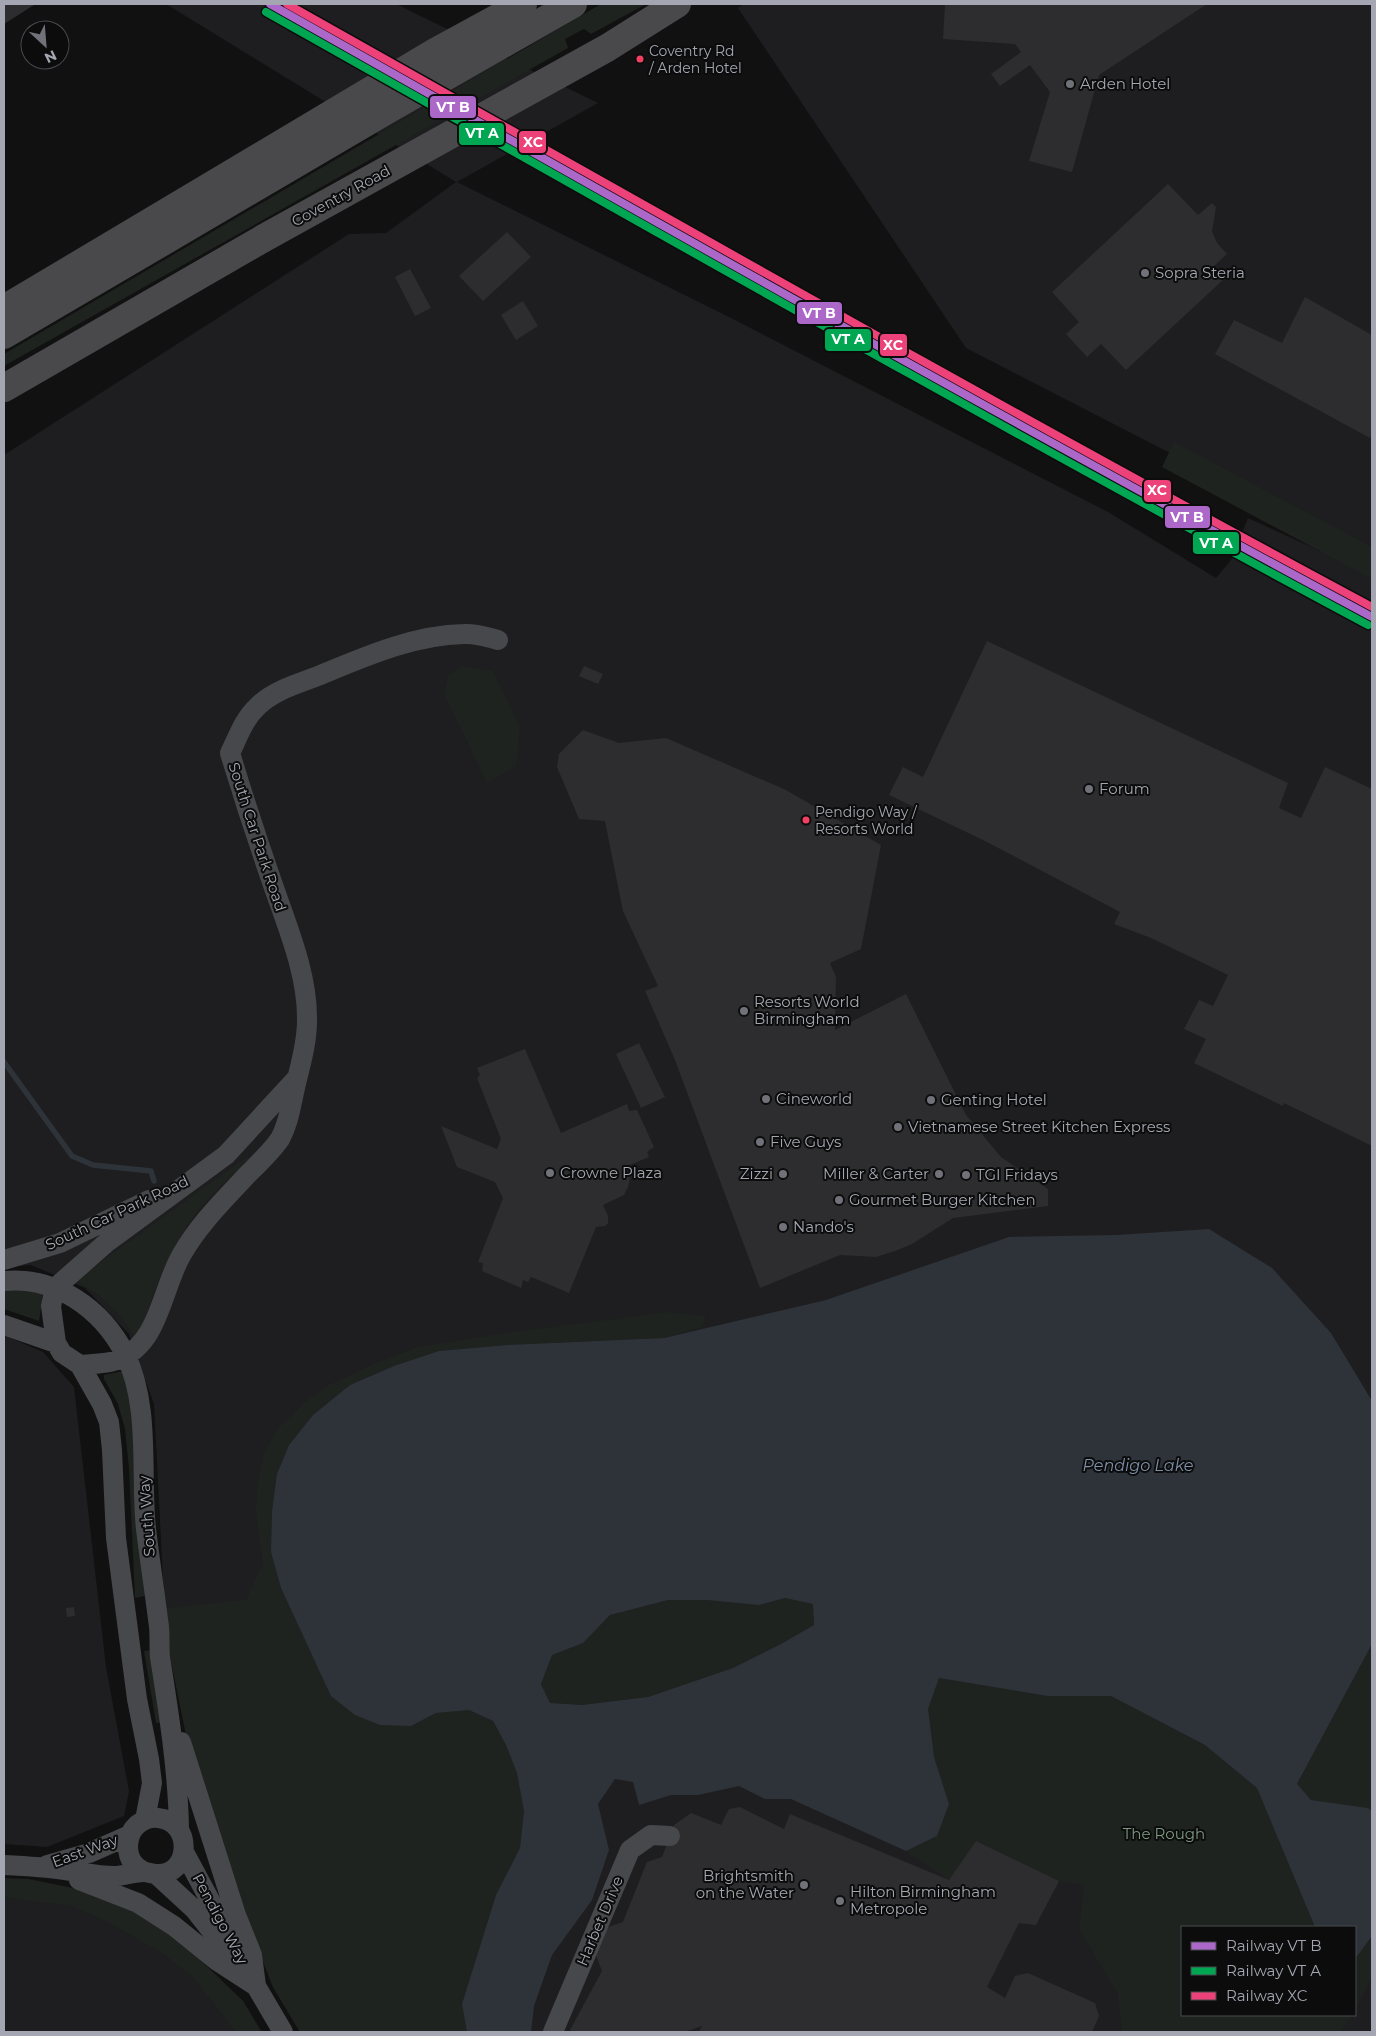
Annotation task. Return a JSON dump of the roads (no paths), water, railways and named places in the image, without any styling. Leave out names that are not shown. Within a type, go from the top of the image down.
[{"type":"highway","points":[[4,309],[435,52],[556,4]]},
{"type":"highway","points":[[4,335],[463,67],[528,16],[573,4]]},
{"type":"highway","name":"Coventry Road","points":[[4,388],[255,243],[607,48],[677,4]]},
{"type":"street","name":"South Car Park Road","points":[[126,1356],[144,1341],[153,1329],[171,1276],[194,1236],[223,1200],[266,1156],[280,1138],[287,1122],[304,1050],[307,1021],[304,990],[296,952],[230,753],[247,718],[257,706],[275,694],[296,684],[404,644],[463,634],[484,636],[498,640]]},
{"type":"street","name":"South Car Park Road","points":[[55,1288],[106,1243],[226,1154],[298,1077]]},
{"type":"street","name":"South Car Park Road","points":[[4,1260],[60,1243],[201,1173]]},
{"type":"street","name":"South Way","points":[[4,1281],[36,1282],[55,1288],[88,1307],[114,1334],[126,1356],[138,1397],[143,1438],[146,1528],[159,1630],[160,1654],[168,1697],[179,1798],[179,1829]]},
{"type":"street","points":[[55,1288],[52,1306],[56,1343]]},
{"type":"street","name":"South Way","points":[[4,1325],[56,1343],[62,1353],[80,1365],[102,1404],[109,1422],[116,1538],[138,1700],[152,1783],[145,1820]]},
{"type":"street","points":[[80,1365],[109,1362],[126,1356]]},
{"type":"street","points":[[168,1697],[224,1878],[252,1955],[256,1986]]},
{"type":"street","points":[[164,1818],[172,1822],[179,1829],[184,1840],[184,1852],[181,1861],[166,1873],[151,1874],[133,1863],[128,1849],[130,1835],[136,1826],[145,1820],[164,1818]]},
{"type":"street","name":"Harbet Drive","points":[[553,2032],[630,1850],[651,1834],[670,1836]]},
{"type":"street","name":"East Way","points":[[40,1867],[89,1853],[130,1835]]},
{"type":"street","name":"Pendigo Way","points":[[184,1852],[283,2032]]},
{"type":"street","name":"East Way","points":[[4,1865],[40,1867],[114,1876],[151,1874]]},
{"type":"street","points":[[40,1867],[95,1885],[138,1903],[174,1926],[216,1960],[256,1986]]},
{"type":"street","name":"Pendigo Way","points":[[151,1874],[195,1910],[256,1986]]},
{"type":"water","name":"Pendigo Lake","points":[[1209,1229],[1272,1268],[1331,1333],[1372,1401],[1372,1644],[1297,1784],[1311,1800],[1368,1808],[1372,1811],[1372,1936],[1356,1958],[1356,1926],[1315,1926],[1257,1788],[1205,1745],[1111,1696],[1048,1696],[939,1678],[928,1709],[934,1757],[949,1804],[937,1836],[906,1851],[791,1799],[765,1799],[739,1786],[698,1795],[671,1795],[639,1805],[633,1782],[615,1779],[598,1804],[609,1850],[592,1900],[552,1955],[534,2006],[531,2032],[467,2032],[462,2004],[496,1895],[520,1848],[524,1811],[517,1773],[506,1745],[493,1721],[469,1710],[436,1713],[411,1726],[380,1725],[355,1715],[331,1696],[281,1588],[271,1552],[272,1511],[277,1474],[289,1445],[313,1415],[350,1385],[394,1366],[439,1351],[507,1345],[664,1338],[826,1300],[1009,1237],[1117,1235]],"holes":[[[785,1598],[813,1604],[814,1625],[733,1668],[648,1697],[582,1705],[550,1703],[541,1684],[552,1655],[583,1643],[610,1615],[668,1600],[707,1600],[759,1605]]]},
{"type":"waterway","points":[[4,1062],[72,1156],[93,1165],[151,1171],[154,1181]]},
{"type":"railway","points":[[1206,528],[1372,627]]},
{"type":"rail line","name":"XC","points":[[287,4],[964,384],[1372,607]]},
{"type":"place","name":"Coventry Rd / Arden Hotel","points":[[640,59]]},
{"type":"place","name":"Arden Hotel","points":[[1070,84]]},
{"type":"place","name":"Sopra Steria","points":[[1145,273]]},
{"type":"place","name":"Forum","points":[[1089,789]]},
{"type":"place","name":"Pendigo Way / Resorts World","points":[[806,820]]},
{"type":"place","name":"Resorts World Birmingham","points":[[744,1011]]},
{"type":"place","name":"Cineworld","points":[[766,1099]]},
{"type":"place","name":"Genting Hotel","points":[[931,1100]]},
{"type":"place","name":"Vietnamese Street Kitchen Express","points":[[898,1127]]},
{"type":"place","name":"Five Guys","points":[[760,1142]]},
{"type":"place","name":"Crowne Plaza","points":[[550,1173]]},
{"type":"place","name":"Zizzi","points":[[783,1174]]},
{"type":"place","name":"Miller & Carter","points":[[939,1174]]},
{"type":"place","name":"TGI Fridays","points":[[966,1175]]},
{"type":"place","name":"Gourmet Burger Kitchen","points":[[839,1200]]},
{"type":"place","name":"Nando's","points":[[783,1227]]},
{"type":"place","name":"Brightsmith on the Water","points":[[804,1885]]},
{"type":"place","name":"Hilton Birmingham Metropole","points":[[840,1901]]},
{"type":"park label","name":"The Rough","points":[[1164,1834]]}]
